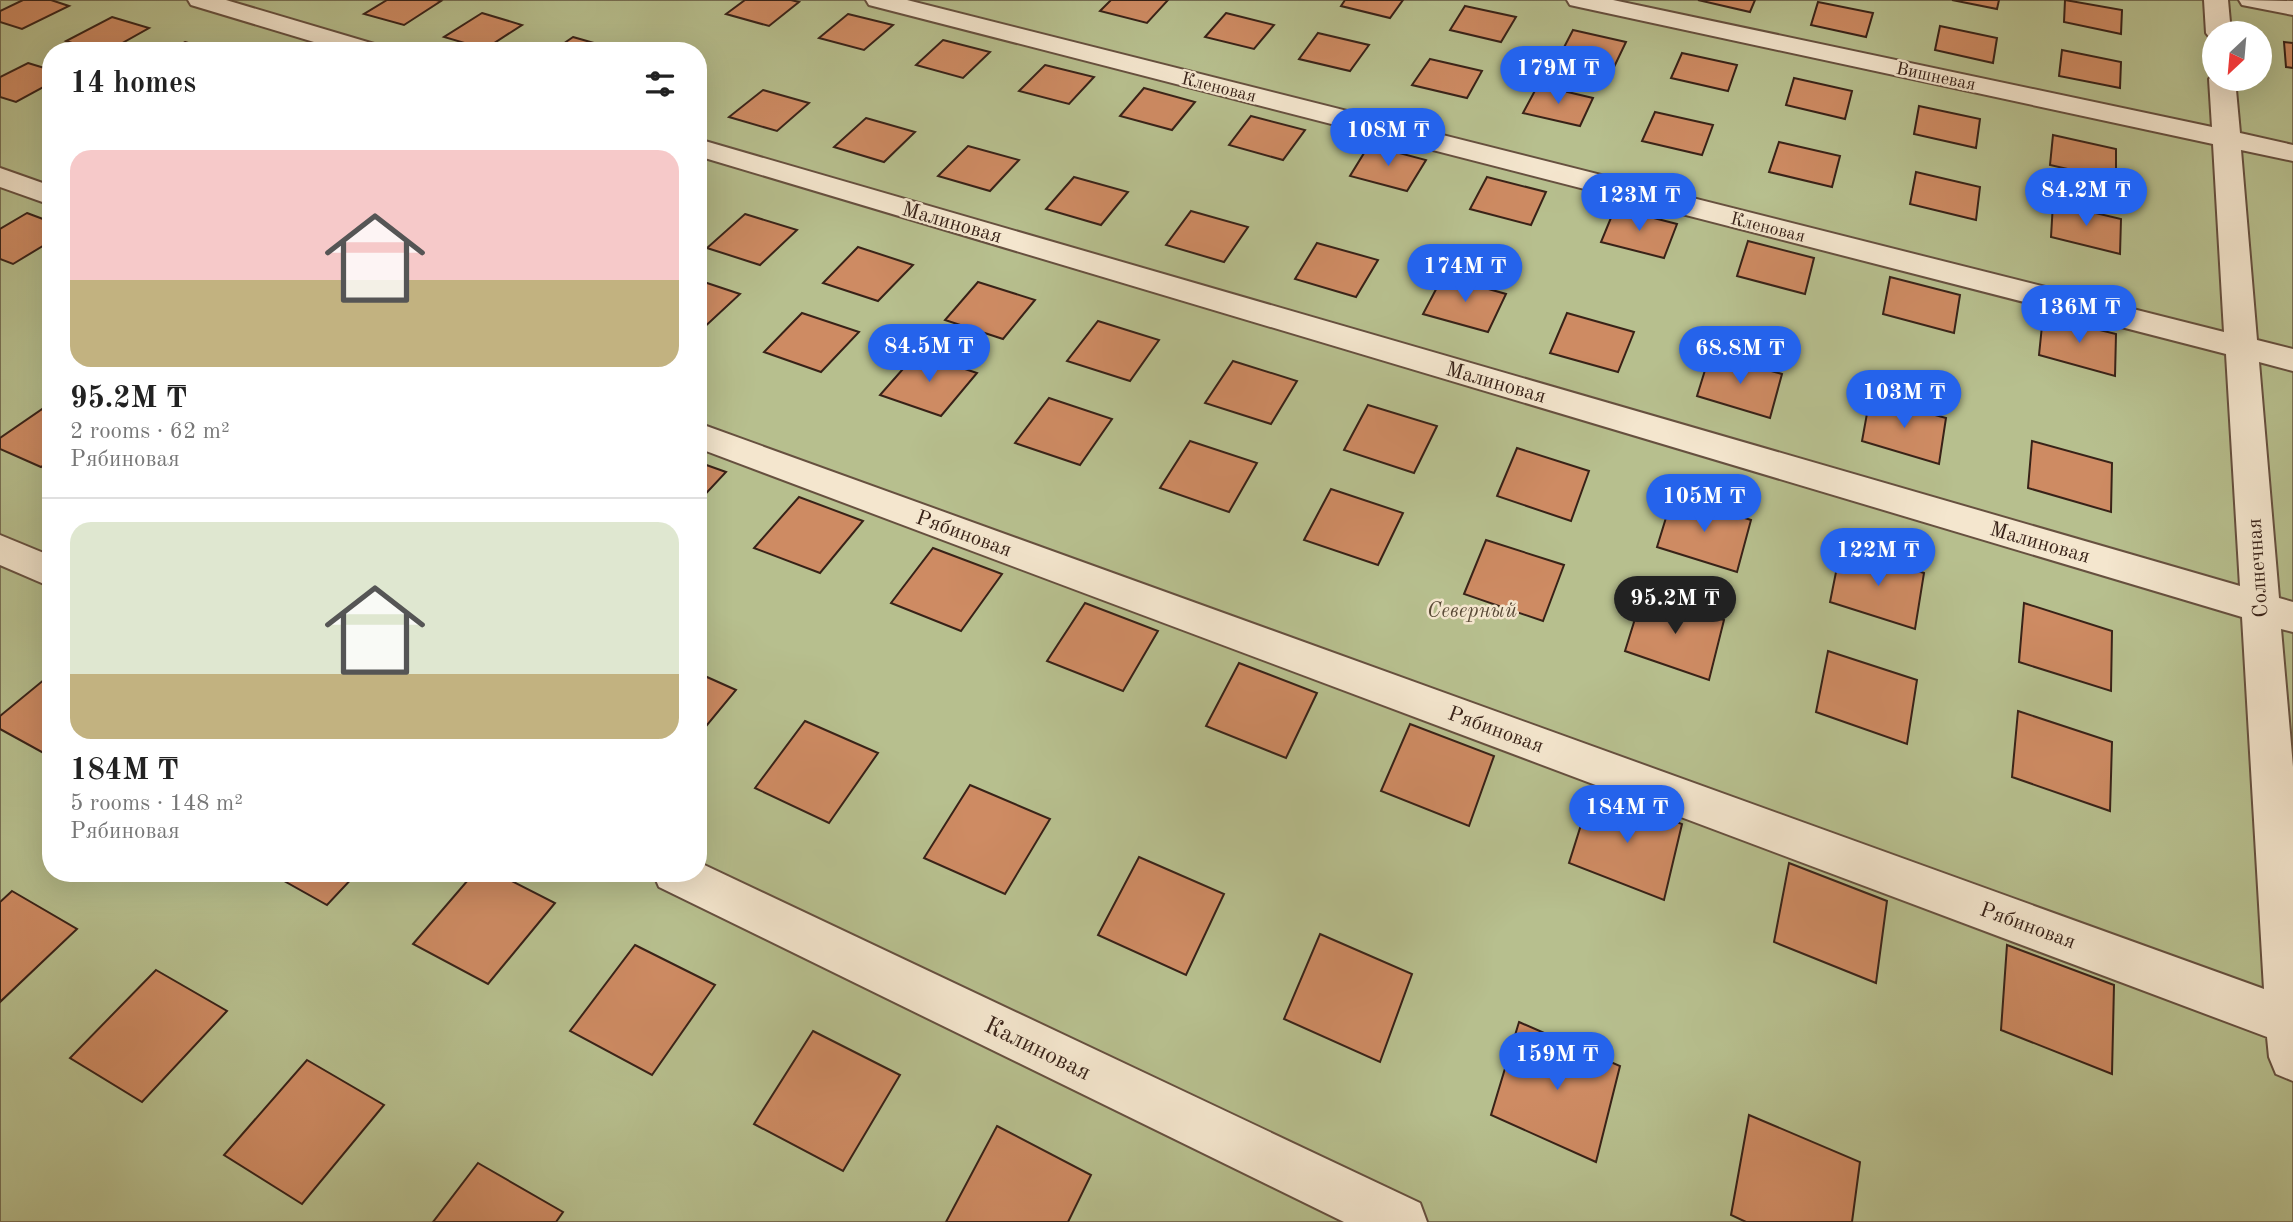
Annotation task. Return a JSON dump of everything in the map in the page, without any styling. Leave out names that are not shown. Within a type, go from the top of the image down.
[{"type":"street","points":[[200,0],[342,42]]},
{"type":"street","name":"Кленовая","points":[[878,0],[2293,360]]},
{"type":"street","name":"Вишневая","points":[[1578,0],[2293,153]]},
{"type":"street","points":[[2216,0],[2218,21]]},
{"type":"street","points":[[2251,0],[2293,8]]},
{"type":"street","name":"Солнечная","points":[[2223,91],[2240,347],[2276,612],[2292,1034]]},
{"type":"street","name":"Малиновая","points":[[707,150],[2276,612]]},
{"type":"street","points":[[0,177],[42,193]]},
{"type":"street","name":"Рябиновая","points":[[707,438],[2292,1034]]},
{"type":"street","points":[[0,549],[42,569]]},
{"type":"street","name":"Калиновая","points":[[694,882],[1401,1222]]},
{"type":"green space","name":"Северный","points":[[0,0],[2293,0],[2293,1222],[0,1222]]},
{"type":"building","points":[[23,0],[51,0],[69,6],[22,29],[0,22],[0,11]]},
{"type":"building","points":[[387,0],[441,1],[404,25],[364,14]]},
{"type":"building","points":[[745,0],[799,2],[769,26],[726,14]]},
{"type":"building","points":[[1111,0],[1168,0],[1147,23],[1100,11]]},
{"type":"building","points":[[1345,0],[1403,0],[1390,18],[1341,6]]},
{"type":"building","points":[[1698,0],[1755,0],[1750,12]]},
{"type":"building","points":[[1952,0],[1999,0],[1997,9]]},
{"type":"building","points":[[2065,0],[2122,10],[2121,34],[2064,22]]},
{"type":"building","points":[[1818,2],[1873,13],[1866,37],[1811,25]]},
{"type":"building","points":[[1465,6],[1516,17],[1501,42],[1450,30]]},
{"type":"building","points":[[482,13],[522,25],[496,42],[461,42],[444,37]]},
{"type":"building","points":[[1226,13],[1274,25],[1254,49],[1205,37]]},
{"type":"building","points":[[848,14],[893,25],[864,50],[819,38]]},
{"type":"building","points":[[112,17],[149,28],[124,42],[66,41]]},
{"type":"building","points":[[1940,26],[1997,38],[1993,63],[1935,50]]},
{"type":"building","points":[[1573,30],[1626,42],[1614,67],[1560,55]]},
{"type":"building","points":[[1318,33],[1369,45],[1350,71],[1299,59]]},
{"type":"building","points":[[573,37],[590,42],[566,42]]},
{"type":"building","points":[[943,40],[990,52],[963,78],[916,65]]},
{"type":"building","points":[[2284,42],[2293,43],[2293,68],[2286,67]]},
{"type":"building","points":[[2062,50],[2121,62],[2120,88],[2059,76]]},
{"type":"building","points":[[1682,53],[1737,65],[1728,91],[1671,78]]},
{"type":"building","points":[[1430,59],[1482,71],[1467,98],[1412,85]]},
{"type":"building","points":[[28,63],[42,67],[42,88],[16,102],[0,97],[0,77]]},
{"type":"building","points":[[1045,65],[1094,77],[1069,104],[1019,91]]},
{"type":"building","points":[[1794,78],[1852,91],[1845,119],[1786,105]]},
{"type":"building","points":[[1538,85],[1593,98],[1580,126],[1523,113]]},
{"type":"building","points":[[1144,88],[1195,102],[1172,130],[1120,116]]},
{"type":"building","points":[[763,90],[809,103],[777,131],[729,117]]},
{"type":"building","points":[[1919,106],[1980,119],[1976,148],[1914,134]]},
{"type":"building","points":[[1655,112],[1713,125],[1702,155],[1642,141]]},
{"type":"building","points":[[1251,116],[1305,130],[1283,160],[1229,145]]},
{"type":"building","points":[[866,118],[915,132],[884,162],[834,147]]},
{"type":"building","points":[[2053,135],[2116,149],[2116,180],[2050,165]]},
{"type":"building","points":[[1779,142],[1840,156],[1832,187],[1769,172]]},
{"type":"building","points":[[1369,145],[1426,160],[1407,191],[1350,176]]},
{"type":"building","points":[[968,146],[1019,160],[990,191],[938,176]]},
{"type":"building","points":[[1916,172],[1980,187],[1976,220],[1910,204]]},
{"type":"building","points":[[1074,177],[1128,192],[1101,225],[1046,209]]},
{"type":"building","points":[[1487,177],[1546,192],[1531,225],[1470,209]]},
{"type":"building","points":[[2053,203],[2121,219],[2120,254],[2051,237]]},
{"type":"building","points":[[1615,208],[1677,224],[1664,258],[1601,242]]},
{"type":"building","points":[[1191,211],[1248,227],[1224,262],[1166,245]]},
{"type":"building","points":[[27,213],[42,219],[42,246],[13,264],[0,259],[0,229]]},
{"type":"building","points":[[745,214],[797,230],[760,265],[707,248]]},
{"type":"building","points":[[1748,241],[1814,258],[1805,294],[1737,276]]},
{"type":"building","points":[[1317,243],[1378,260],[1356,297],[1295,279]]},
{"type":"building","points":[[858,247],[913,265],[878,301],[823,283]]},
{"type":"building","points":[[1443,276],[1506,294],[1488,332],[1423,314]]},
{"type":"building","points":[[1890,277],[1960,295],[1954,333],[1883,314]]},
{"type":"building","points":[[978,282],[1035,300],[1003,339],[945,320]]},
{"type":"building","points":[[707,283],[740,294],[707,325]]},
{"type":"building","points":[[802,313],[859,332],[821,372],[764,352]]},
{"type":"building","points":[[1567,313],[1634,332],[1618,372],[1550,353]]},
{"type":"building","points":[[2043,316],[2116,334],[2115,376],[2039,355]]},
{"type":"building","points":[[1098,321],[1159,340],[1130,381],[1067,361]]},
{"type":"building","points":[[917,353],[977,373],[941,416],[880,395]]},
{"type":"building","points":[[1710,354],[1782,374],[1770,418],[1697,396]]},
{"type":"building","points":[[1233,361],[1297,381],[1271,424],[1205,403]]},
{"type":"building","points":[[1870,397],[1946,418],[1939,464],[1862,441]]},
{"type":"building","points":[[1049,398],[1112,419],[1080,465],[1015,443]]},
{"type":"building","points":[[1368,405],[1437,426],[1414,473],[1344,450]]},
{"type":"building","points":[[42,409],[41,467],[0,449],[0,438]]},
{"type":"building","points":[[1190,441],[1257,463],[1229,512],[1160,488]]},
{"type":"building","points":[[2032,441],[2112,463],[2111,512],[2028,488]]},
{"type":"building","points":[[1517,448],[1589,471],[1571,521],[1497,496]]},
{"type":"building","points":[[707,465],[726,472],[707,492]]},
{"type":"building","points":[[1331,489],[1403,513],[1378,565],[1304,540]]},
{"type":"building","points":[[1673,495],[1751,520],[1737,572],[1657,547]]},
{"type":"building","points":[[799,497],[863,521],[820,573],[754,548]]},
{"type":"building","points":[[1486,540],[1564,565],[1543,621],[1464,594]]},
{"type":"building","points":[[1841,547],[1924,573],[1915,629],[1830,602]]},
{"type":"building","points":[[933,548],[1002,574],[961,631],[891,603]]},
{"type":"building","points":[[1643,593],[1724,620],[1709,680],[1625,651]]},
{"type":"building","points":[[1085,603],[1158,631],[1123,691],[1047,661]]},
{"type":"building","points":[[2024,603],[2112,631],[2111,691],[2019,662]]},
{"type":"building","points":[[1828,651],[1917,680],[1907,744],[1816,712]]},
{"type":"building","points":[[1239,663],[1317,693],[1286,758],[1206,726]]},
{"type":"building","points":[[707,677],[736,690],[707,725]]},
{"type":"building","points":[[42,681],[42,752],[0,729],[0,716]]},
{"type":"building","points":[[2018,711],[2112,742],[2110,811],[2012,777]]},
{"type":"building","points":[[805,721],[878,753],[829,823],[755,788]]},
{"type":"building","points":[[1410,724],[1494,756],[1469,826],[1381,791]]},
{"type":"building","points":[[970,785],[1050,819],[1005,894],[924,858]]},
{"type":"building","points":[[1592,790],[1682,824],[1664,900],[1569,863]]},
{"type":"building","points":[[1139,857],[1224,894],[1186,975],[1098,935]]},
{"type":"building","points":[[1789,863],[1887,901],[1876,983],[1774,942]]},
{"type":"building","points":[[286,882],[349,882],[327,905]]},
{"type":"building","points":[[466,882],[514,882],[555,903],[488,984],[413,944]]},
{"type":"building","points":[[12,891],[77,929],[0,1002],[0,902]]},
{"type":"building","points":[[1320,934],[1412,974],[1380,1062],[1284,1019]]},
{"type":"building","points":[[635,945],[715,985],[652,1075],[570,1031]]},
{"type":"building","points":[[2007,945],[2114,985],[2112,1074],[2001,1030]]},
{"type":"building","points":[[156,970],[227,1011],[142,1102],[70,1058]]},
{"type":"building","points":[[1519,1022],[1620,1066],[1596,1162],[1491,1115]]},
{"type":"building","points":[[813,1031],[900,1075],[843,1171],[754,1124]]},
{"type":"building","points":[[307,1060],[384,1105],[302,1204],[224,1155]]},
{"type":"building","points":[[1749,1115],[1860,1162],[1852,1222],[1746,1222],[1731,1215]]},
{"type":"building","points":[[997,1126],[1091,1175],[1068,1222],[946,1222]]},
{"type":"building","points":[[478,1163],[563,1212],[556,1222],[433,1222]]}]
